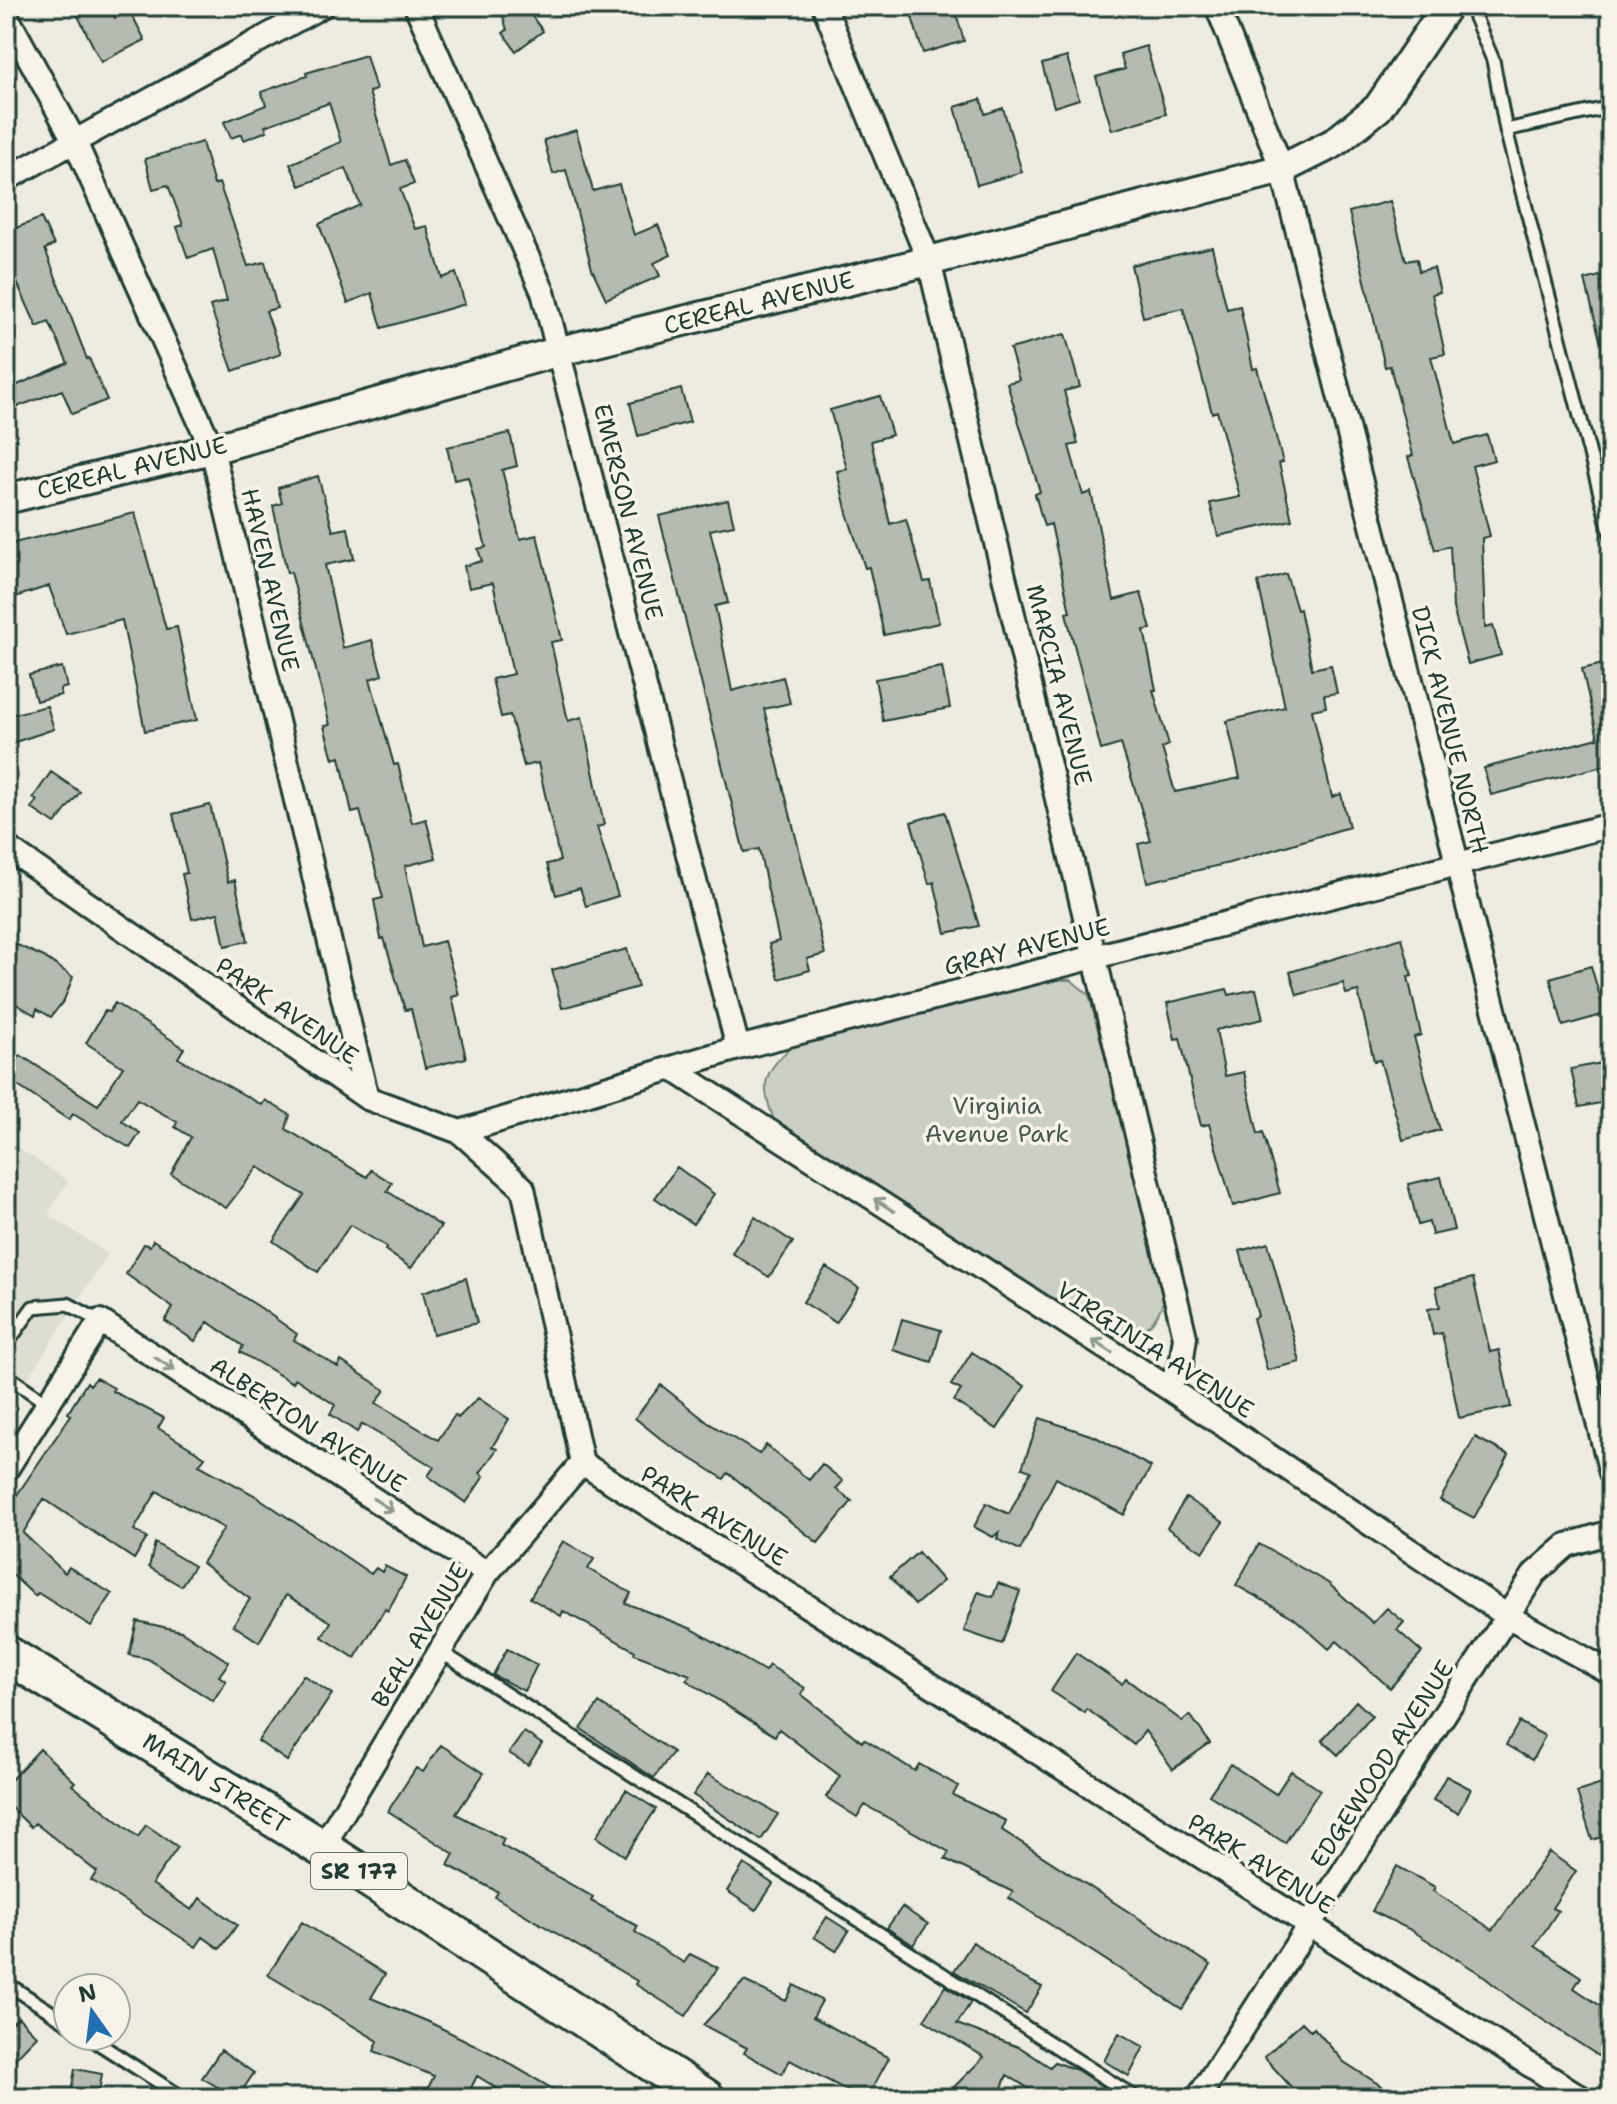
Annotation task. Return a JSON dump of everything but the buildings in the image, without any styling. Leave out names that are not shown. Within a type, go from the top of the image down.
[{"type":"main road","name":"MAIN STREET","points":[[6,1654],[322,1848],[706,2098]]},
{"type":"street","points":[[6,179],[322,6]]},
{"type":"street","name":"EMERSON AVENUE","points":[[416,6],[543,292],[738,1048]]},
{"type":"street","name":"MARCIA AVENUE","points":[[824,6],[929,261],[1098,956],[1185,1337],[1181,1365],[1168,1388]]},
{"type":"street","name":"DICK AVENUE NORTH","points":[[1217,6],[1282,169],[1611,1473]]},
{"type":"street","name":"CEREAL AVENUE","points":[[6,499],[212,449],[560,351],[929,261],[1282,169],[1334,143],[1378,108],[1447,6]]},
{"type":"street","name":"HAVEN AVENUE","points":[[6,15],[75,142],[212,449],[367,1098]]},
{"type":"street","name":"GRAY AVENUE","points":[[460,1132],[738,1048],[1611,825]]},
{"type":"street","name":"PARK AVENUE","points":[[6,847],[367,1098],[460,1132],[523,1188],[582,1463],[1582,2098]]},
{"type":"street","name":"VIRGINIA AVENUE","points":[[671,1068],[1168,1388],[1509,1617],[1611,1673]]},
{"type":"street","points":[[6,1470],[100,1321]]},
{"type":"street","name":"ALBERTON AVENUE","points":[[100,1321],[487,1573]]},
{"type":"street","name":"BEAL AVENUE","points":[[322,1848],[487,1573],[582,1463]]},
{"type":"street","name":"EDGEWOOD AVENUE","points":[[1198,2098],[1535,1573],[1567,1545],[1611,1532]]},
{"type":"lane","points":[[1470,6],[1493,60],[1506,130],[1611,536]]},
{"type":"lane","points":[[1506,130],[1611,107]]},
{"type":"lane","points":[[6,1345],[33,1307],[68,1304],[100,1321]]},
{"type":"lane","points":[[6,1375],[48,1404]]},
{"type":"lane","points":[[441,1652],[1136,2098]]},
{"type":"lane","points":[[6,1983],[52,2013]]},
{"type":"lane","points":[[112,2052],[183,2098]]},
{"type":"shaded area","points":[[6,1140],[68,1181],[48,1214],[108,1254],[6,1412]]},
{"type":"green space","name":"Virginia Avenue Park","points":[[1055,980],[1071,980],[1089,995],[1167,1290],[1154,1320],[1133,1333],[1109,1336],[774,1120],[767,1097],[770,1072],[791,1047]]}]
